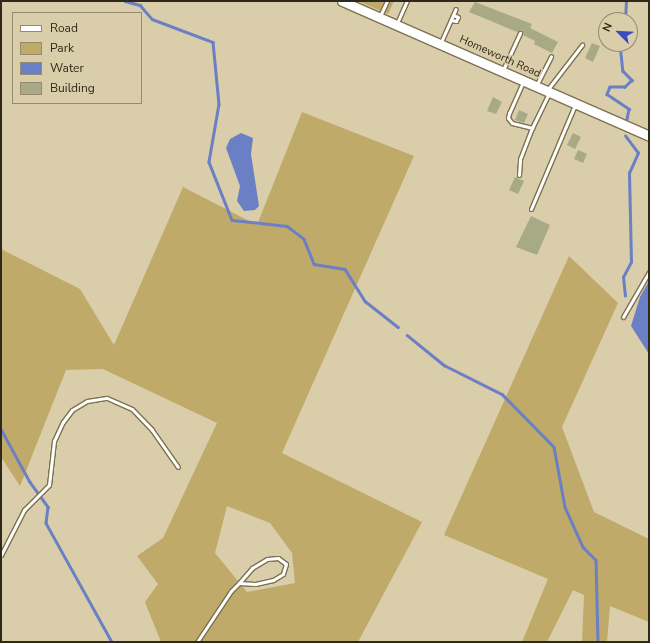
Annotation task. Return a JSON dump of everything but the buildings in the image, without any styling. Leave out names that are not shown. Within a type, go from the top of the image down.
[{"type":"street","name":"Homeworth Road","points":[[342,1],[649,136]]},
{"type":"lane","points":[[379,17],[387,1]]},
{"type":"lane","points":[[396,25],[407,1]]},
{"type":"lane","points":[[440,44],[456,9]]},
{"type":"lane","points":[[503,71],[520,33]]},
{"type":"lane","points":[[519,175],[520,159],[548,91],[582,45]]},
{"type":"lane","points":[[536,86],[551,56]]},
{"type":"lane","points":[[524,81],[508,118],[512,123],[532,128]]},
{"type":"lane","points":[[531,209],[576,104]]},
{"type":"lane","points":[[623,317],[649,272]]},
{"type":"lane","points":[[1,555],[24,510],[46,489],[49,484],[54,441],[63,422],[72,410],[86,401],[98,397],[124,403],[132,409],[152,430],[178,467]]},
{"type":"lane","points":[[197,642],[239,583],[252,568],[267,559],[278,558],[286,564],[283,574],[273,580],[255,584],[239,583]]},
{"type":"green space","points":[[358,1],[394,1],[388,14]]},
{"type":"green space","points":[[302,112],[414,156],[282,453],[422,522],[358,642],[161,642],[145,602],[158,584],[137,556],[163,538],[217,423],[103,369],[66,370],[20,486],[1,457],[1,249],[80,289],[114,345],[183,187],[257,225]],"holes":[[[227,506],[270,523],[292,553],[295,583],[247,592],[215,553]]]},
{"type":"green space","points":[[569,256],[618,303],[562,427],[594,512],[649,539],[649,622],[610,606],[607,642],[582,642],[584,595],[573,590],[547,642],[522,642],[548,579],[444,535]]},
{"type":"water","points":[[241,133],[253,138],[251,154],[259,206],[255,210],[244,211],[237,201],[240,186],[226,148],[230,139]]},
{"type":"water","points":[[649,281],[649,354],[631,326],[640,297]]},
{"type":"waterway","points":[[125,1],[140,5],[152,19],[213,42],[219,104],[209,162],[232,220],[287,226],[304,239],[314,264],[345,269],[365,301],[398,327]]},
{"type":"waterway","points":[[625,12],[626,1]]},
{"type":"waterway","points":[[621,52],[623,71],[632,80],[625,87],[610,87],[607,94],[629,109],[627,119]]},
{"type":"waterway","points":[[625,136],[638,153],[629,173],[631,262],[623,277],[625,296]]},
{"type":"waterway","points":[[407,335],[444,365],[502,394],[554,447],[565,507],[583,547],[596,560],[598,642]]},
{"type":"waterway","points":[[1,429],[30,482],[48,507],[46,523],[112,642]]}]
